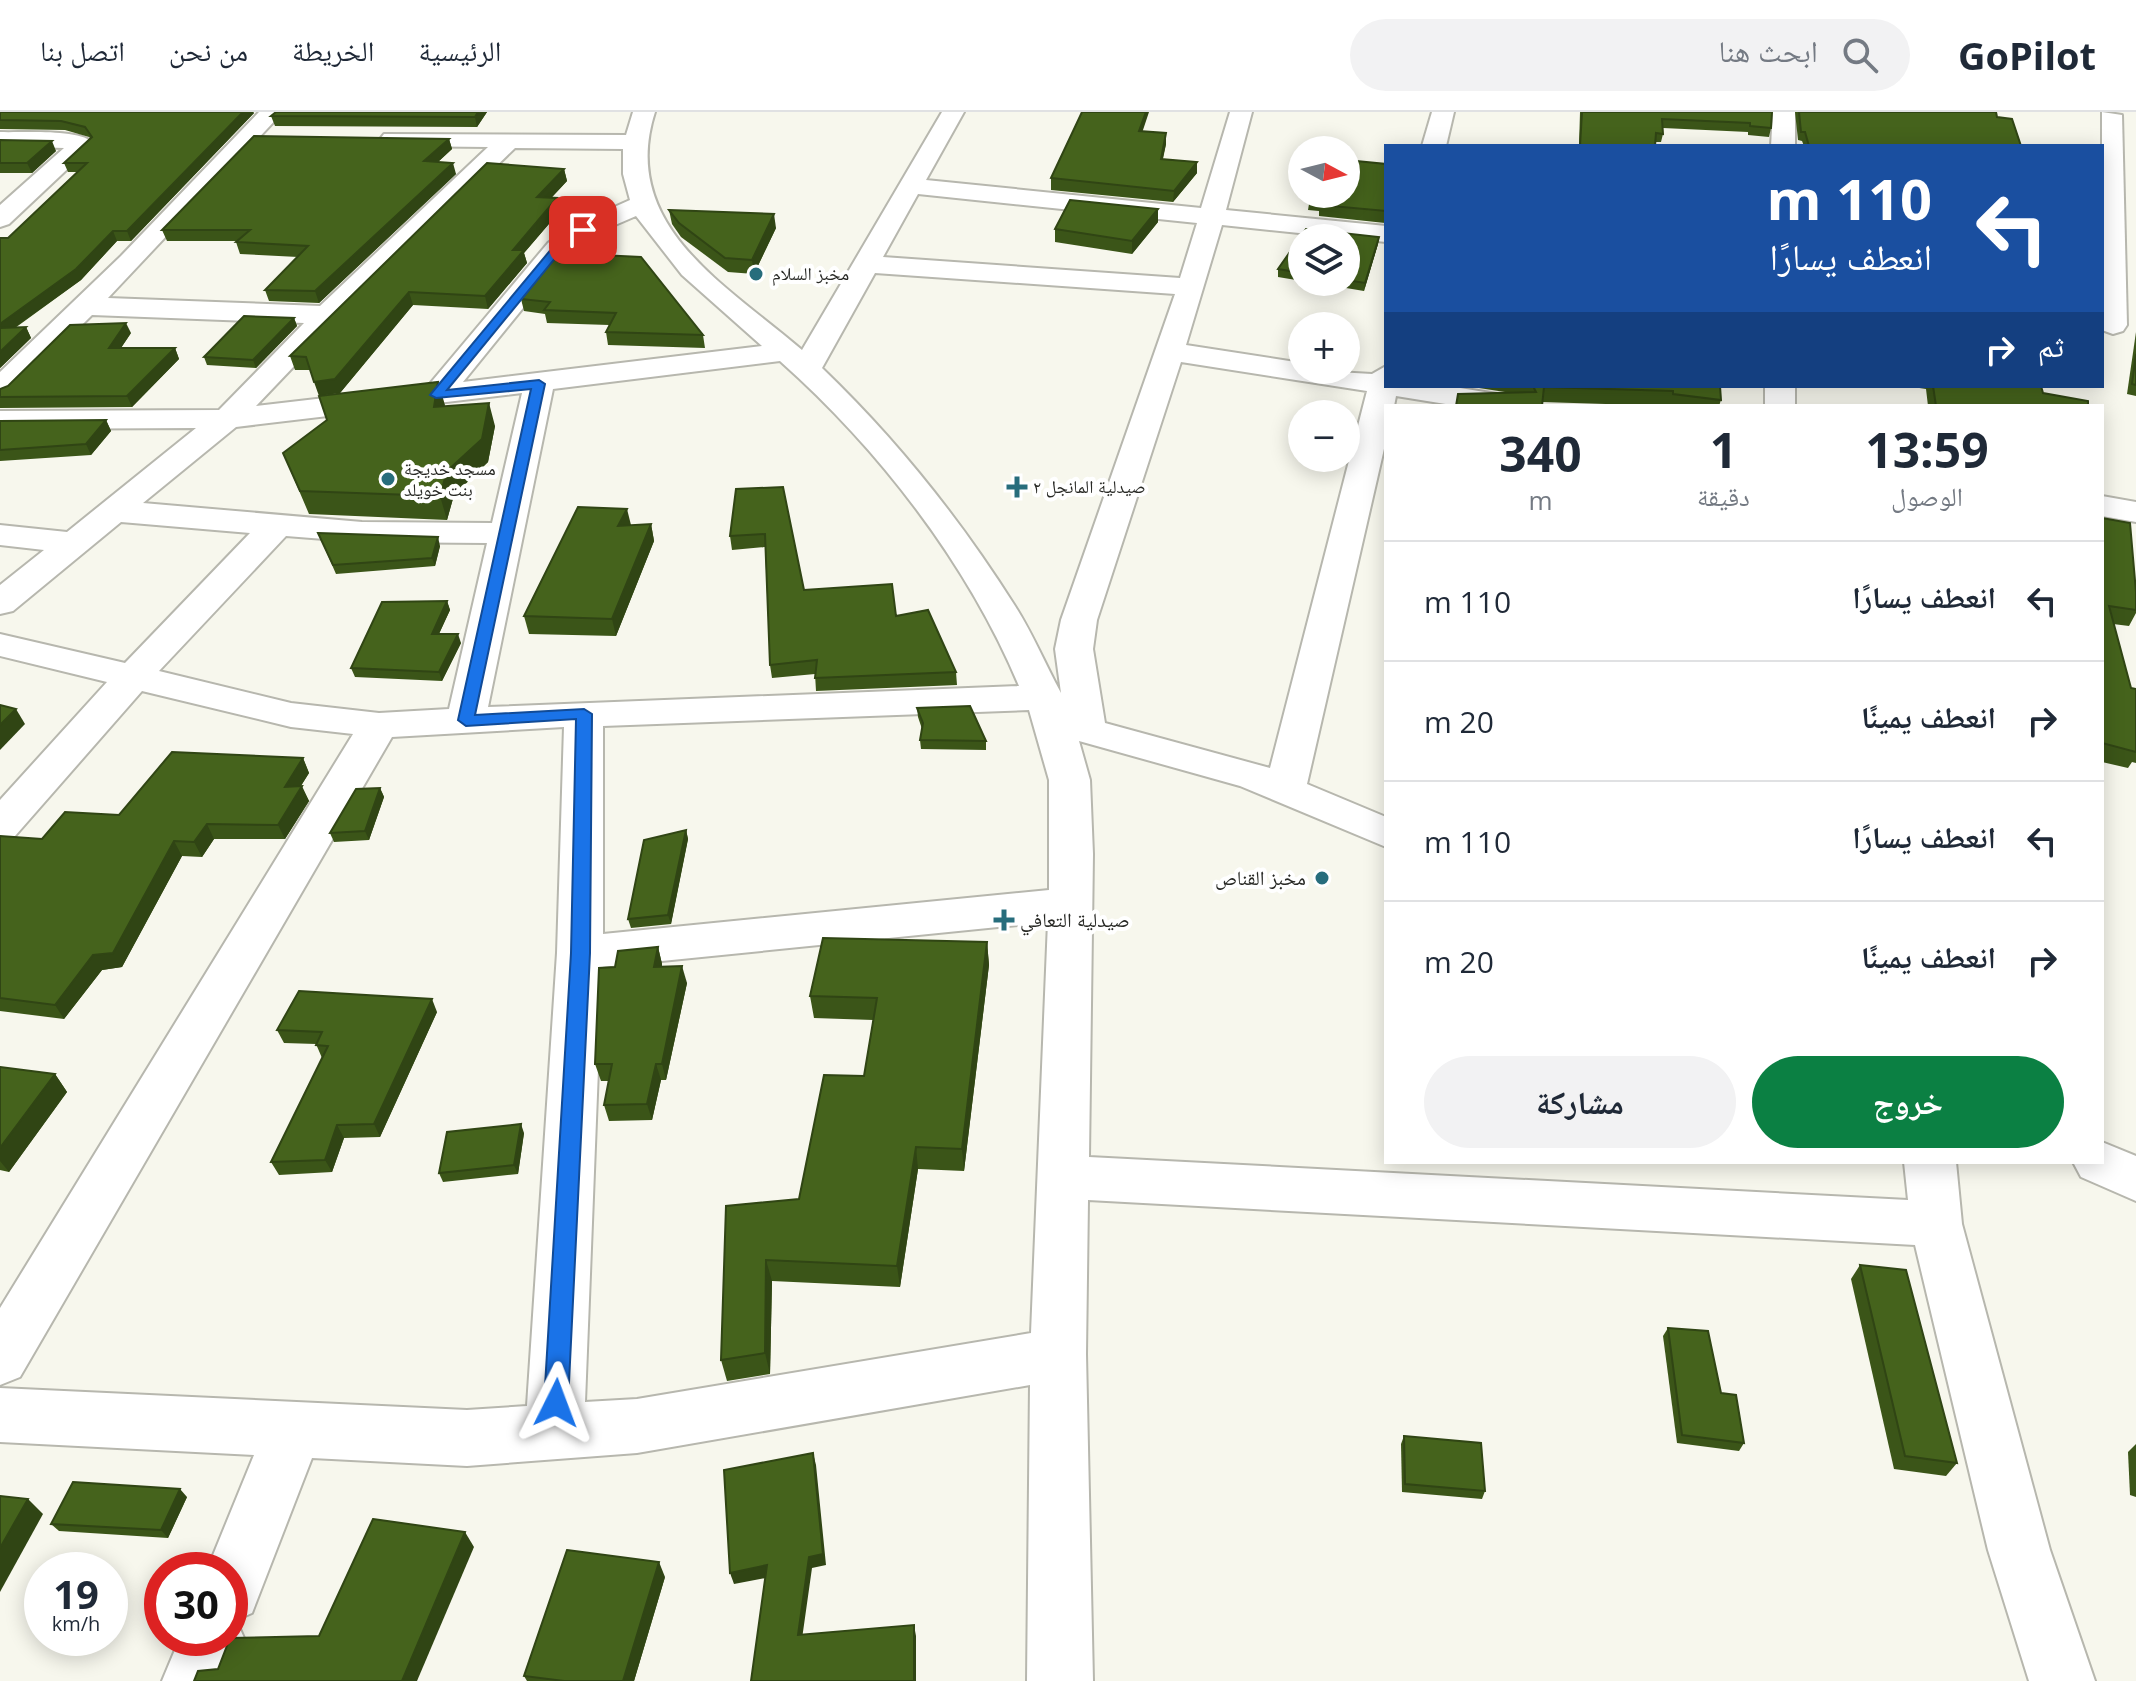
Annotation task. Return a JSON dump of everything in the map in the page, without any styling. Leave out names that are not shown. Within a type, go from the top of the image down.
[{"type":"street","points":[[0,420],[227,419],[539,384],[796,360],[867,264],[953,112]]},
{"type":"street","points":[[1060,1681],[1058,1354],[1072,854],[1062,716],[1079,620],[1191,287],[1241,112]]},
{"type":"street","points":[[1435,144],[1443,112]]},
{"type":"street","points":[[1783,144],[1784,112]]},
{"type":"street","points":[[2115,116],[2117,326]]},
{"type":"street","points":[[3,139],[29,121]]},
{"type":"street","points":[[0,389],[86,306],[247,136],[275,124]]},
{"type":"street","points":[[370,139],[508,141],[639,127],[634,170],[644,203],[659,231],[684,260],[843,405],[936,517],[996,603],[1062,716]]},
{"type":"street","points":[[0,219],[82,144],[74,141],[3,139]]},
{"type":"street","points":[[0,603],[227,419],[327,315],[508,141]]},
{"type":"street","points":[[911,186],[1384,234]]},
{"type":"street","points":[[436,395],[557,249],[583,230],[644,203]]},
{"type":"street","points":[[867,264],[1191,287]]},
{"type":"street","points":[[86,306],[327,315]]},
{"type":"street","points":[[1168,351],[1384,383]]},
{"type":"street","points":[[466,720],[539,384]]},
{"type":"street","points":[[1286,788],[1386,388]]},
{"type":"street","points":[[1415,388],[1504,404]]},
{"type":"street","points":[[2104,506],[2136,512]]},
{"type":"street","points":[[113,511],[441,535],[506,533]]},
{"type":"street","points":[[0,826],[277,525]]},
{"type":"street","points":[[0,535],[74,543]]},
{"type":"street","points":[[0,645],[291,715],[379,725],[584,714],[1062,716],[1286,788],[1384,832]]},
{"type":"street","points":[[554,1433],[580,953],[584,714]]},
{"type":"street","points":[[0,1359],[379,725]]},
{"type":"street","points":[[580,953],[1070,904]]},
{"type":"street","points":[[1930,1164],[1936,1224],[2019,1550],[2062,1681]]},
{"type":"street","points":[[2103,1164],[2136,1180]]},
{"type":"street","points":[[1065,1177],[1936,1224]]},
{"type":"street","points":[[0,1415],[467,1438],[554,1433],[637,1426],[1058,1354]]},
{"type":"street","points":[[245,1552],[293,1430]]},
{"type":"street","points":[[195,1681],[205,1656]]},
{"type":"building","points":[[0,112],[243,112],[127,231],[113,231],[76,269],[0,324],[0,238],[8,238],[87,163],[64,163],[92,137],[85,127],[61,121],[0,120]]},
{"type":"building","points":[[276,112],[478,112],[475,117],[271,116]]},
{"type":"building","points":[[1082,112],[1146,112],[1139,131],[1166,133],[1161,159],[1197,162],[1174,191],[1051,178]]},
{"type":"building","points":[[1582,112],[1772,112],[1771,128],[1750,126],[1750,123],[1662,119],[1663,134],[1656,133],[1655,144],[1580,144]]},
{"type":"building","points":[[1799,112],[1996,112],[1997,117],[2012,119],[2020,144],[1808,144],[1805,132],[1801,132]]},
{"type":"building","points":[[254,136],[449,139],[424,161],[453,163],[315,291],[265,290],[308,246],[236,242],[250,230],[162,230]]},
{"type":"building","points":[[0,140],[52,141],[27,163],[0,163]]},
{"type":"building","points":[[1360,161],[1384,164],[1384,211],[1353,208],[1360,208]]},
{"type":"building","points":[[487,163],[564,169],[537,197],[557,198],[513,250],[524,250],[485,296],[409,292],[335,379],[314,382],[306,357],[290,356]]},
{"type":"building","points":[[1070,200],[1158,209],[1132,241],[1055,229]]},
{"type":"building","points":[[669,210],[774,214],[752,260],[725,258],[679,223]]},
{"type":"building","points":[[1360,235],[1379,237],[1365,283],[1360,282]]},
{"type":"building","points":[[559,253],[641,257],[703,335],[606,332],[616,313],[544,310],[550,302],[521,299]]},
{"type":"building","points":[[1288,255],[1288,271],[1278,269]]},
{"type":"building","points":[[244,316],[294,318],[253,360],[204,357]]},
{"type":"building","points":[[126,323],[109,348],[175,348],[127,396],[0,397],[0,389],[8,386],[70,325]]},
{"type":"building","points":[[26,327],[0,352],[0,328]]},
{"type":"building","points":[[2136,354],[2136,385],[2132,384]]},
{"type":"building","points":[[438,382],[434,407],[489,403],[482,439],[447,471],[440,496],[300,491],[283,453],[327,420],[319,396]]},
{"type":"building","points":[[1534,388],[1544,388],[1542,404],[1456,404],[1458,394],[1536,392]]},
{"type":"building","points":[[1576,388],[1720,388],[1721,400],[1673,394],[1673,391]]},
{"type":"building","points":[[1933,388],[2042,388],[2043,393],[2088,401],[2088,404],[1936,404]]},
{"type":"building","points":[[106,420],[86,444],[0,450],[0,421]]},
{"type":"building","points":[[783,487],[804,590],[892,584],[896,616],[928,610],[956,672],[815,678],[817,660],[770,665],[765,534],[730,536],[736,489]]},
{"type":"building","points":[[578,507],[627,509],[618,526],[651,524],[612,619],[524,616]]},
{"type":"building","points":[[2104,518],[2130,523],[2136,610],[2109,606],[2131,688],[2136,689],[2136,752],[2104,744]]},
{"type":"building","points":[[318,533],[438,537],[432,558],[333,565]]},
{"type":"building","points":[[447,601],[432,634],[458,634],[439,672],[351,668],[382,602]]},
{"type":"building","points":[[0,705],[16,709],[0,725]]},
{"type":"building","points":[[970,706],[986,741],[920,740],[923,723],[917,708]]},
{"type":"building","points":[[172,752],[303,758],[285,787],[302,786],[278,825],[207,824],[194,842],[174,841],[113,953],[93,955],[55,1005],[0,998],[0,836],[42,839],[65,812],[119,815]]},
{"type":"building","points":[[380,788],[365,831],[330,833],[356,789]]},
{"type":"building","points":[[686,830],[668,915],[628,919],[644,840]]},
{"type":"building","points":[[823,938],[987,942],[962,1149],[916,1147],[897,1266],[766,1260],[765,1353],[721,1360],[726,1206],[799,1199],[824,1075],[864,1076],[877,998],[810,996]]},
{"type":"building","points":[[658,947],[654,967],[682,966],[662,1064],[656,1064],[647,1104],[604,1105],[612,1064],[595,1064],[599,968],[615,967],[618,951]]},
{"type":"building","points":[[299,991],[432,999],[374,1124],[337,1125],[325,1160],[271,1162],[328,1046],[316,1045],[322,1032],[277,1030]]},
{"type":"building","points":[[0,1067],[55,1074],[0,1148]]},
{"type":"building","points":[[521,1124],[514,1165],[439,1173],[447,1132]]},
{"type":"building","points":[[1860,1265],[1906,1270],[1957,1463],[1905,1456]]},
{"type":"building","points":[[1668,1328],[1708,1331],[1721,1393],[1736,1395],[1744,1443],[1682,1435]]},
{"type":"building","points":[[1404,1436],[1481,1443],[1485,1491],[1405,1484]]},
{"type":"building","points":[[813,1453],[823,1554],[809,1557],[798,1635],[914,1625],[914,1681],[751,1681],[767,1565],[730,1573],[724,1470]]},
{"type":"building","points":[[73,1482],[180,1489],[161,1530],[51,1524]]},
{"type":"building","points":[[0,1496],[28,1499],[0,1548]]},
{"type":"building","points":[[373,1519],[465,1532],[402,1681],[194,1681],[198,1671],[218,1669],[223,1656],[248,1656],[248,1638],[319,1636]]},
{"type":"building","points":[[567,1550],[659,1562],[623,1681],[564,1681],[524,1676]]},
{"type":"place","name":"مخبز السلام","points":[[756,274]]},
{"type":"place","name":"مسجد خديجة بنت خويلد","points":[[388,479]]},
{"type":"place","name":"صيدلية المانجل ٢","points":[[1017,487]]},
{"type":"place","name":"مخبز القناص","points":[[1322,878]]},
{"type":"place","name":"صيدلية التعافي","points":[[1004,920]]},
{"type":"route","points":[[556,1403],[580,953],[584,714],[466,720],[539,384],[436,395],[557,249],[583,230]]}]
